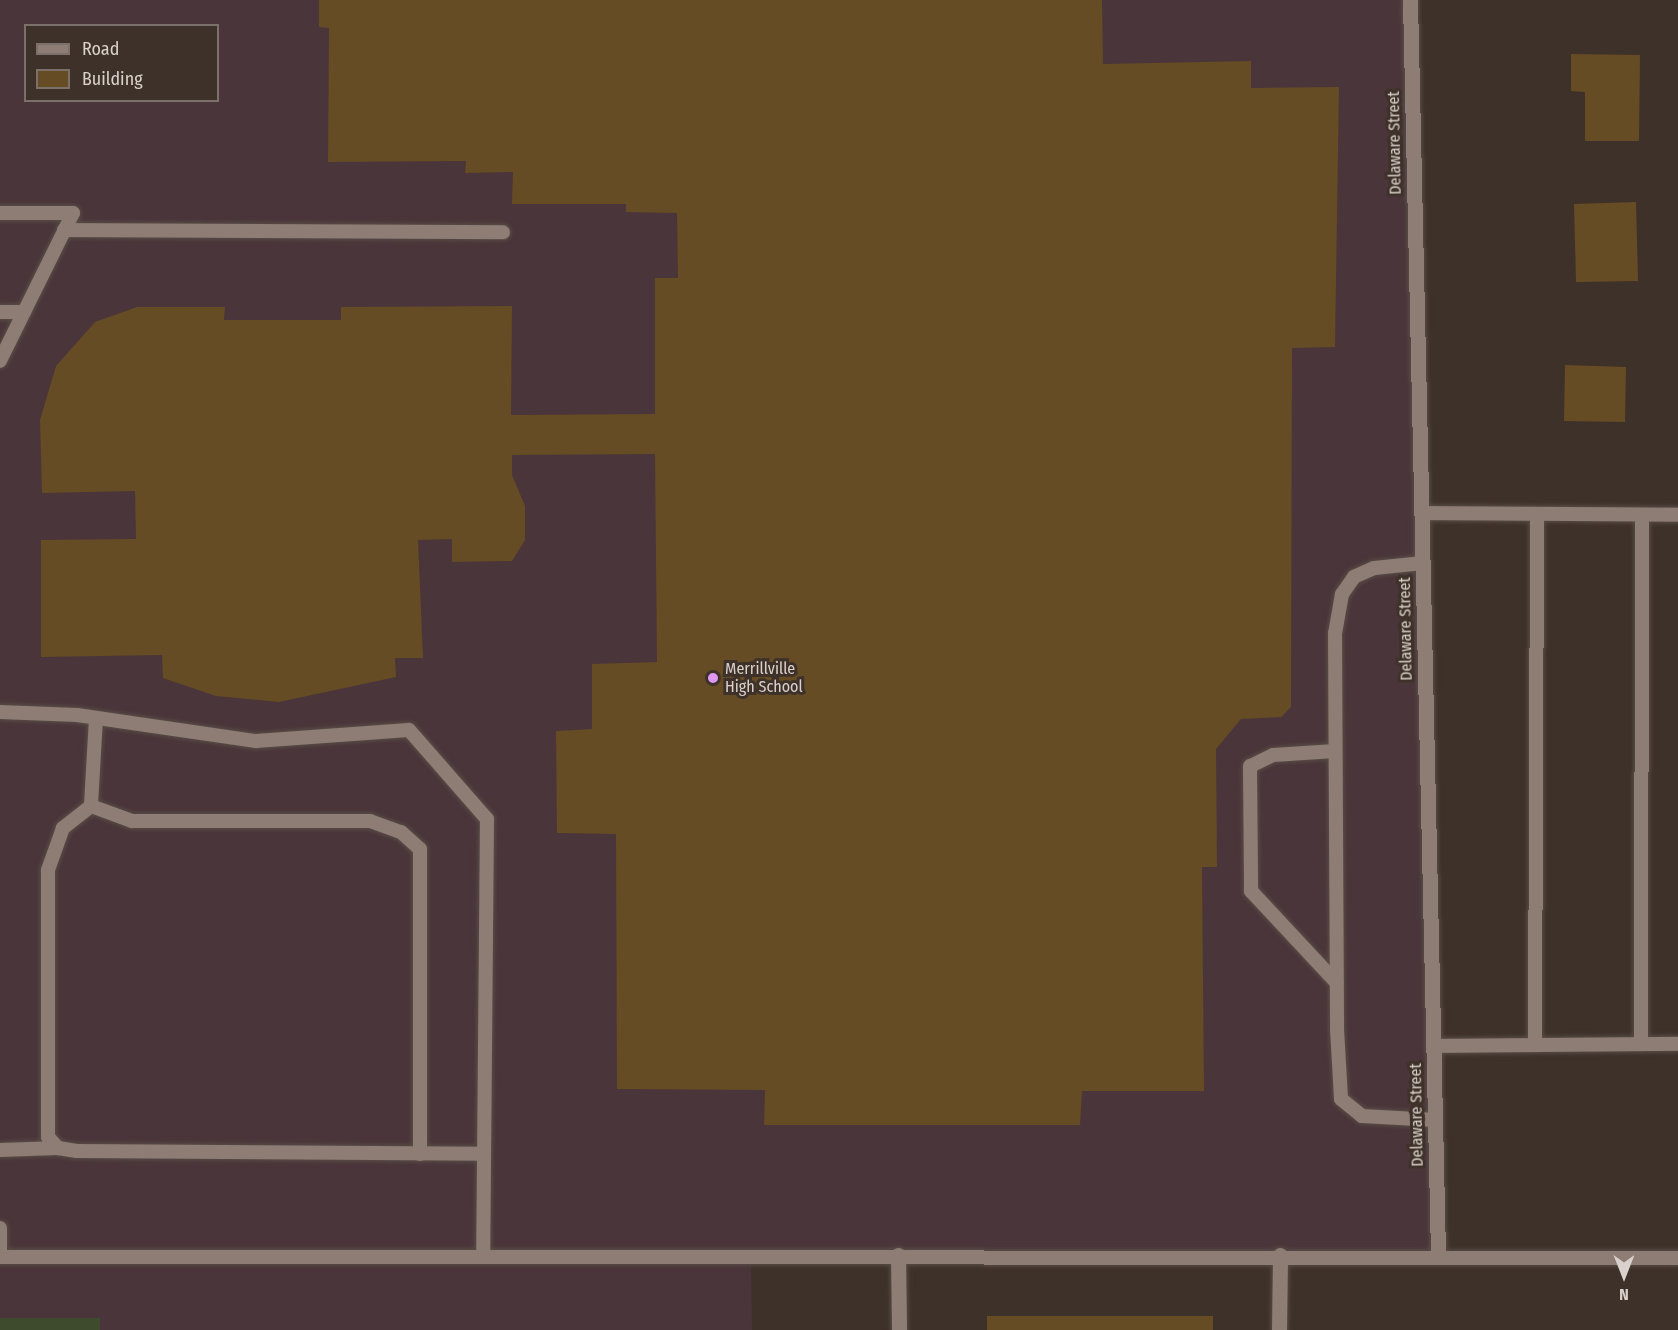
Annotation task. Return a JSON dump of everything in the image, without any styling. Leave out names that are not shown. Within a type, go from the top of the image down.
[{"type":"street","name":"Delaware Street","points":[[1410,0],[1438,1257]]},
{"type":"street","points":[[1279,1330],[1280,1255]]},
{"type":"street","points":[[898,1256],[899,1330]]},
{"type":"lane","points":[[0,213],[73,213],[0,361]]},
{"type":"lane","points":[[64,230],[503,231]]},
{"type":"lane","points":[[0,312],[24,312]]},
{"type":"lane","points":[[1422,513],[1678,515]]},
{"type":"lane","points":[[1535,1045],[1537,514]]},
{"type":"lane","points":[[1641,1044],[1642,515]]},
{"type":"lane","points":[[1423,563],[1374,568],[1354,577],[1342,594],[1335,633],[1336,1029],[1341,1099],[1362,1116],[1435,1120]]},
{"type":"lane","points":[[0,712],[96,718],[256,741],[409,730],[487,819],[483,1256]]},
{"type":"lane","points":[[58,1148],[48,1137],[48,870],[63,828],[91,806],[96,718]]},
{"type":"lane","points":[[1335,751],[1273,755],[1250,766],[1251,891],[1336,982]]},
{"type":"lane","points":[[91,806],[132,821],[370,821],[401,832],[420,849],[420,1154]]},
{"type":"lane","points":[[1433,1046],[1678,1044]]},
{"type":"lane","points":[[0,1150],[58,1148],[484,1154]]},
{"type":"lane","points":[[0,1228],[0,1257],[1280,1255],[1678,1257]]},
{"type":"shaded area","name":"Merrillville High School","points":[[0,0],[1410,0],[1438,1257],[751,1256],[752,1330],[0,1330]]},
{"type":"green space","points":[[0,1318],[100,1318],[100,1330],[0,1330]]},
{"type":"building","points":[[319,0],[1102,0],[1103,64],[1251,61],[1251,88],[1339,87],[1335,347],[1292,348],[1291,707],[1281,717],[1241,719],[1216,749],[1217,867],[1202,867],[1204,1091],[1082,1091],[1080,1125],[764,1125],[765,1090],[617,1089],[616,834],[557,833],[556,731],[592,729],[592,664],[657,662],[655,454],[512,455],[512,475],[525,506],[525,540],[512,561],[452,562],[452,539],[418,540],[423,658],[395,658],[396,677],[279,702],[216,696],[163,678],[162,655],[41,657],[41,540],[136,539],[135,491],[42,493],[40,420],[56,366],[95,322],[137,307],[225,307],[224,320],[341,320],[341,307],[512,306],[511,415],[655,414],[655,278],[678,278],[677,213],[626,212],[626,204],[512,204],[513,172],[465,173],[466,161],[328,162],[329,28],[319,27]]},
{"type":"building","points":[[1571,54],[1640,55],[1639,141],[1585,141],[1585,92],[1571,91]]},
{"type":"building","points":[[1636,202],[1638,281],[1576,282],[1574,204]]},
{"type":"building","points":[[1565,365],[1626,367],[1625,422],[1564,421]]},
{"type":"building","points":[[987,1316],[1213,1316],[1213,1330],[987,1330]]},
{"type":"place","name":"Merrillville High School","points":[[713,678]]}]
